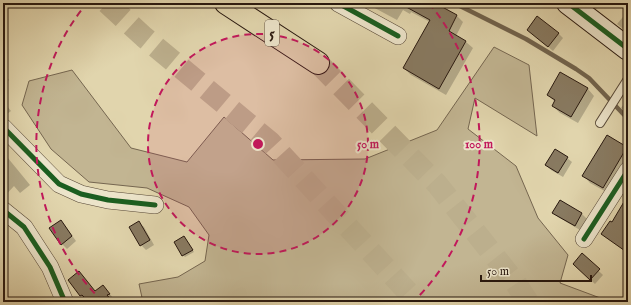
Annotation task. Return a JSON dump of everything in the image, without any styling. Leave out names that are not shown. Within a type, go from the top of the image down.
[{"type":"highway","name":"5","points":[[226,3],[318,63]]},
{"type":"street","points":[[338,3],[398,36]]},
{"type":"street","points":[[568,3],[628,49]]},
{"type":"street","points":[[3,127],[59,184],[81,194],[108,200],[155,205]]},
{"type":"street","points":[[584,239],[626,179]]},
{"type":"street","points":[[3,210],[24,228],[50,267],[65,302]]},
{"type":"lane","points":[[600,123],[628,79]]},
{"type":"shaded area","points":[[494,47],[529,65],[537,136],[475,98],[468,129],[516,166],[538,218],[568,255],[560,283],[611,302],[143,302],[139,284],[178,277],[205,261],[209,235],[189,207],[147,188],[89,182],[51,149],[22,105],[29,81],[72,70],[131,148],[187,162],[224,117],[273,160],[365,159],[437,130]]},
{"type":"building","points":[[399,3],[435,3],[457,15],[449,31],[466,41],[439,89],[403,68],[430,20]]},
{"type":"building","points":[[537,16],[559,33],[548,47],[527,30]]},
{"type":"building","points":[[560,72],[588,88],[571,117],[552,106],[555,100],[547,95]]},
{"type":"building","points":[[607,135],[627,147],[603,188],[582,176]]},
{"type":"building","points":[[555,149],[568,157],[558,173],[545,165]]},
{"type":"building","points":[[628,195],[628,253],[601,234],[610,221],[612,222]]},
{"type":"building","points":[[560,200],[582,213],[575,226],[552,213]]},
{"type":"building","points":[[61,220],[72,236],[61,245],[49,228]]},
{"type":"building","points":[[139,221],[150,240],[140,246],[129,227]]},
{"type":"building","points":[[184,236],[193,250],[182,256],[174,242]]},
{"type":"building","points":[[582,253],[600,269],[590,280],[573,264]]},
{"type":"building","points":[[79,271],[95,291],[103,285],[110,294],[107,295],[113,302],[80,302],[85,298],[82,295],[80,296],[68,280]]},
{"type":"waterway","points":[[454,3],[526,39],[576,69],[589,78],[628,119]]},
{"type":"tunnel","points":[[107,3],[144,37],[270,142],[417,302]]},
{"type":"tunnel","points":[[318,63],[437,184],[515,282],[528,302]]},
{"type":"cycle path","points":[[338,3],[398,36]]},
{"type":"cycle path","points":[[568,3],[628,49]]},
{"type":"cycle path","points":[[3,127],[59,184],[81,194],[108,200],[155,205]]},
{"type":"cycle path","points":[[584,239],[628,170]]},
{"type":"cycle path","points":[[3,210],[24,227],[50,267],[65,302]]}]
